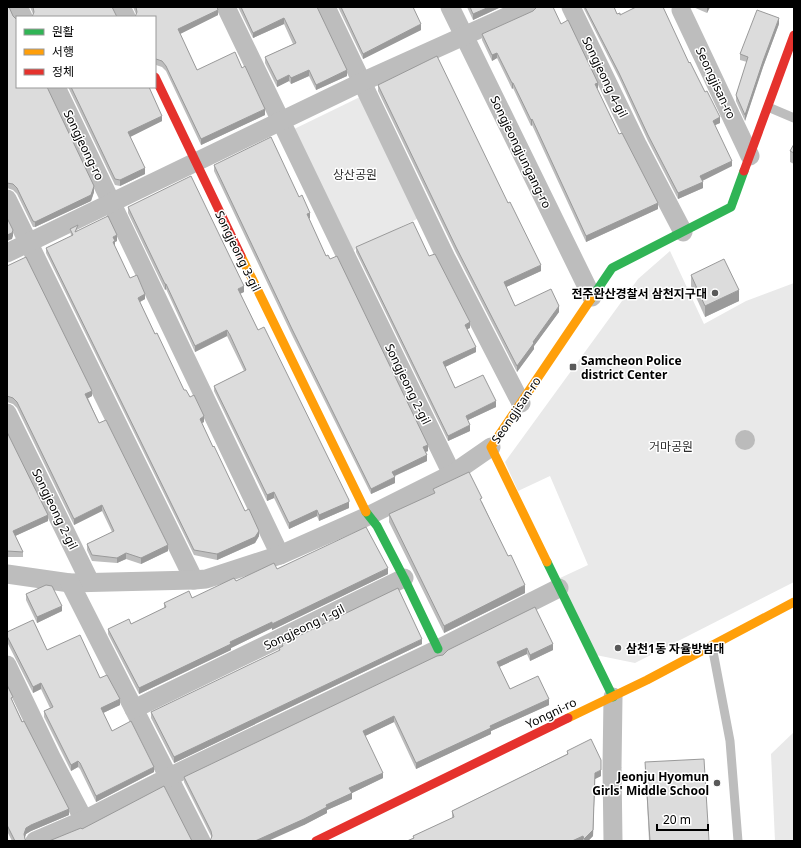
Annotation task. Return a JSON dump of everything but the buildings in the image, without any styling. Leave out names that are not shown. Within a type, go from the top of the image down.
[{"type":"street","points":[[18,7],[22,16]]},
{"type":"street","points":[[121,7],[126,16]]},
{"type":"street","points":[[226,7],[281,120]]},
{"type":"street","points":[[326,7],[446,258],[520,403]]},
{"type":"street","name":"Songjeongjungang-ro","points":[[450,7],[592,297]]},
{"type":"street","points":[[7,253],[281,120],[528,7]]},
{"type":"street","name":"Songjeong 4-gil","points":[[571,7],[638,146],[683,232]]},
{"type":"street","name":"Seongjisan-ro","points":[[681,10],[750,156]]},
{"type":"street","name":"Seongjisan-ro","points":[[613,697],[491,447],[612,268],[730,207],[794,35]]},
{"type":"street","points":[[156,79],[196,162]]},
{"type":"street","name":"Songjeong-ro","points":[[56,88],[112,203]]},
{"type":"street","name":"Songjeong 2-gil","points":[[281,120],[364,295],[452,474]]},
{"type":"street","name":"Songjeong 3-gil","points":[[196,162],[281,340],[368,516]]},
{"type":"street","points":[[7,199],[194,580]]},
{"type":"street","points":[[112,203],[280,555]]},
{"type":"street","name":"Songjeong 2-gil","points":[[7,413],[90,582]]},
{"type":"street","points":[[7,574],[70,583],[194,580],[206,578],[280,555],[368,516],[452,474],[491,447]]},
{"type":"street","points":[[368,516],[377,526],[438,649]]},
{"type":"street","name":"Songjeong 1-gil","points":[[134,709],[404,578]]},
{"type":"street","points":[[70,583],[201,841]]},
{"type":"street","points":[[35,841],[84,820],[169,777],[438,649],[560,588]]},
{"type":"street","name":"Yongni-ro","points":[[316,841],[613,697],[794,602]]},
{"type":"street","points":[[7,665],[52,759],[84,820]]},
{"type":"street","points":[[613,697],[613,841]]},
{"type":"lane","points":[[768,107],[794,118]]},
{"type":"lane","points":[[712,646],[730,741],[738,841]]},
{"type":"green space","name":"상산공원","points":[[362,96],[421,217],[348,253],[288,132]]},
{"type":"green space","name":"거마공원","points":[[670,251],[704,324],[746,301],[794,283],[794,582],[635,663],[591,654],[560,578],[588,565],[550,476],[518,491],[505,462],[638,279]]},
{"type":"green space","points":[[794,732],[794,841],[775,841],[771,754]]},
{"type":"shaded area","points":[[745,430],[752,433],[755,440],[752,447],[745,450],[738,447],[735,440],[738,433]]},
{"type":"traffic: fast","points":[[591,299],[612,268],[731,207],[744,171]]},
{"type":"traffic: fast","points":[[366,512],[377,526],[438,649]]},
{"type":"traffic: fast","points":[[547,562],[613,697]]},
{"type":"traffic: slow","points":[[241,256],[366,512]]},
{"type":"traffic: slow","points":[[547,562],[491,447],[591,299]]},
{"type":"traffic: slow","points":[[568,718],[647,680],[794,602]]},
{"type":"traffic: jam","points":[[744,171],[794,35]]},
{"type":"traffic: jam","points":[[156,79],[241,256]]},
{"type":"traffic: jam","points":[[316,841],[568,718]]},
{"type":"place","name":"전주완산경찰서 삼천지구대","points":[[715,293]]},
{"type":"place","name":"Samcheon Police district Center","points":[[573,367]]},
{"type":"place","name":"삼천1동 자율방범대","points":[[618,648]]},
{"type":"place","name":"Jeonju Hyomun Girls' Middle School","points":[[717,783]]}]
